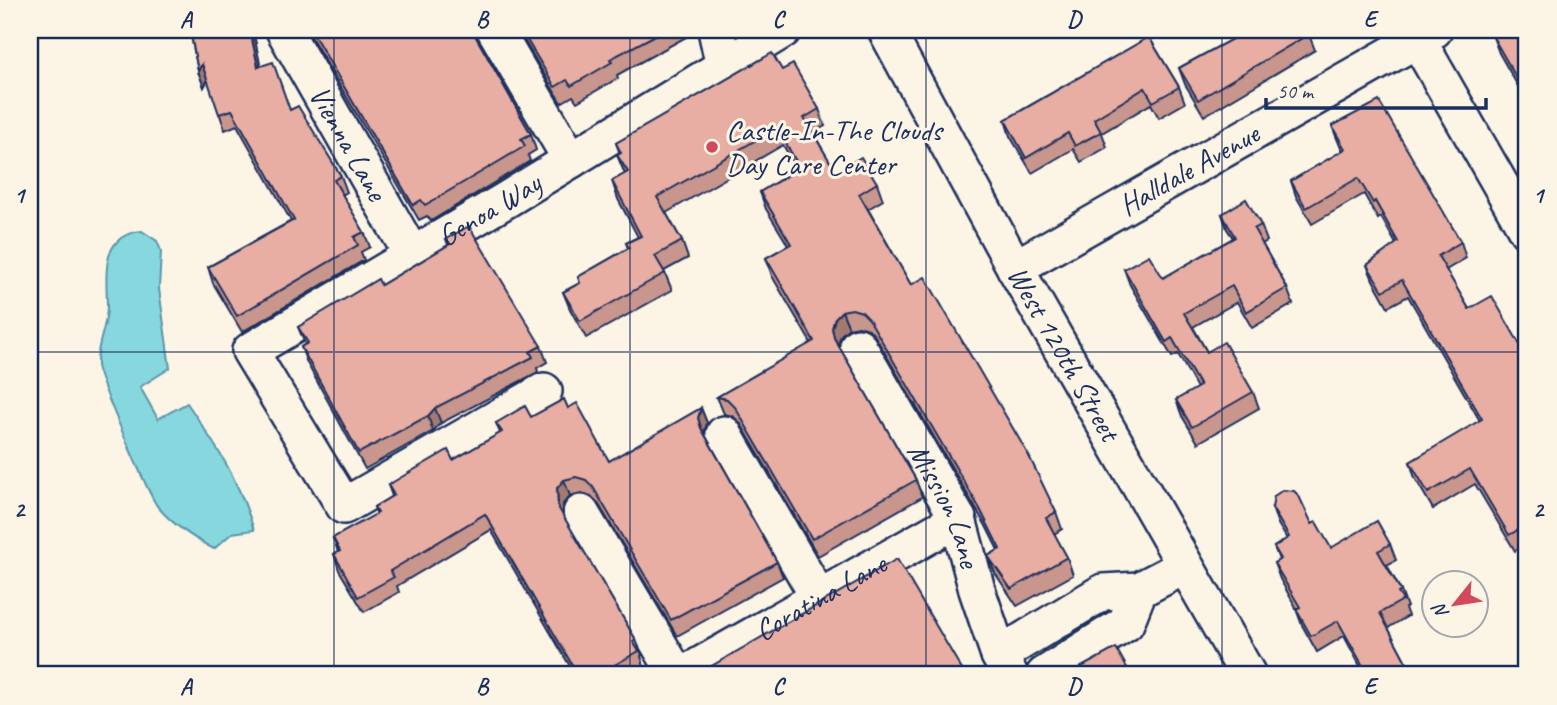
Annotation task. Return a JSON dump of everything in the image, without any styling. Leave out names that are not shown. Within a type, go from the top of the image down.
[{"type":"street","name":"Vienna Lane","points":[[284,30],[412,255]]},
{"type":"street","points":[[495,30],[571,160]]},
{"type":"street","points":[[716,30],[724,66]]},
{"type":"street","name":"Genoa Way","points":[[544,391],[344,506],[250,351],[783,30]]},
{"type":"street","name":"West 120th Street","points":[[886,30],[1015,268],[1248,675]]},
{"type":"street","points":[[1421,33],[1527,231]]},
{"type":"street","name":"Halldale Avenue","points":[[1015,268],[1421,33]]},
{"type":"street","name":"Mission Lane","points":[[858,346],[958,519],[977,590],[1005,669]]},
{"type":"street","points":[[724,434],[819,598]]},
{"type":"street","points":[[581,513],[677,675]]},
{"type":"street","name":"Coratina Lane","points":[[683,675],[958,519]]},
{"type":"street","points":[[1005,669],[1103,592],[1139,590],[1185,566]]},
{"type":"street","points":[[1044,675],[1126,622],[1139,590]]},
{"type":"water","points":[[142,231],[157,241],[161,251],[159,289],[170,368],[140,387],[158,419],[187,403],[226,463],[254,530],[232,533],[214,549],[184,531],[158,507],[125,437],[97,365],[107,314],[108,259],[118,240],[128,234]]},
{"type":"building","points":[[190,30],[250,30],[258,67],[273,62],[290,110],[298,106],[341,176],[334,180],[364,232],[354,237],[358,245],[237,316],[208,267],[294,220],[232,110],[219,114],[202,64],[198,71]]},
{"type":"building","points":[[311,30],[472,30],[531,134],[521,139],[525,146],[425,205],[421,200],[413,205]]},
{"type":"building","points":[[521,30],[665,30],[610,59],[612,62],[571,86],[567,80],[555,87]]},
{"type":"building","points":[[1243,30],[1307,30],[1309,34],[1198,100],[1179,68],[1245,32]]},
{"type":"building","points":[[1506,30],[1527,30],[1527,80],[1520,84],[1493,37]]},
{"type":"building","points":[[1149,37],[1179,87],[1153,102],[1145,88],[1094,119],[1101,132],[1075,146],[1068,133],[1026,158],[1005,120]]},
{"type":"building","points":[[772,53],[782,70],[793,64],[819,109],[804,118],[836,172],[861,157],[877,183],[859,194],[911,285],[925,277],[1029,456],[1056,512],[1046,518],[1067,557],[1011,589],[988,556],[1000,549],[980,509],[869,319],[862,312],[852,309],[842,311],[835,318],[832,328],[834,338],[916,480],[812,539],[735,407],[727,399],[717,397],[814,341],[766,258],[791,244],[760,192],[800,168],[777,128],[657,197],[682,241],[655,256],[665,273],[580,321],[563,292],[580,283],[578,277],[629,248],[626,243],[641,236],[612,181],[628,172],[617,155],[621,153],[616,143]]},
{"type":"building","points":[[1379,101],[1461,242],[1438,256],[1469,309],[1492,296],[1527,357],[1527,545],[1518,530],[1509,535],[1470,469],[1428,493],[1410,462],[1482,419],[1402,280],[1383,291],[1367,265],[1398,242],[1375,201],[1373,203],[1358,178],[1306,208],[1291,181],[1345,149],[1332,126]]},
{"type":"building","points":[[1246,199],[1261,225],[1254,229],[1287,288],[1246,312],[1232,286],[1184,313],[1207,352],[1224,342],[1253,392],[1192,427],[1176,400],[1200,386],[1172,338],[1166,342],[1124,269],[1149,255],[1163,278],[1235,237],[1222,214]]},
{"type":"building","points":[[469,226],[541,346],[530,352],[533,357],[435,408],[428,416],[359,453],[301,347],[308,343],[298,327],[378,279],[381,285],[450,244],[446,239]]},
{"type":"building","points":[[564,399],[568,408],[577,403],[609,461],[701,408],[698,418],[701,428],[777,562],[671,620],[593,487],[586,480],[576,477],[564,480],[557,488],[558,507],[636,640],[633,642],[639,651],[597,675],[578,675],[485,514],[390,571],[394,577],[358,597],[334,554],[340,551],[333,538],[378,513],[374,507],[394,495],[388,485],[448,450],[453,460],[502,432],[496,423],[525,406],[531,417]]},
{"type":"building","points":[[1283,490],[1294,491],[1299,496],[1312,524],[1316,522],[1331,548],[1377,521],[1390,544],[1378,551],[1401,591],[1398,593],[1403,600],[1380,613],[1413,675],[1368,675],[1338,621],[1311,636],[1296,609],[1300,607],[1274,563],[1281,559],[1274,547],[1289,537],[1272,508],[1274,496]]},
{"type":"building","points":[[897,559],[965,675],[696,675]]},
{"type":"building","points":[[1116,648],[1131,675],[1067,675]]},
{"type":"place","name":"Castle-In-The Clouds Day Care Center","points":[[712,147]]}]
